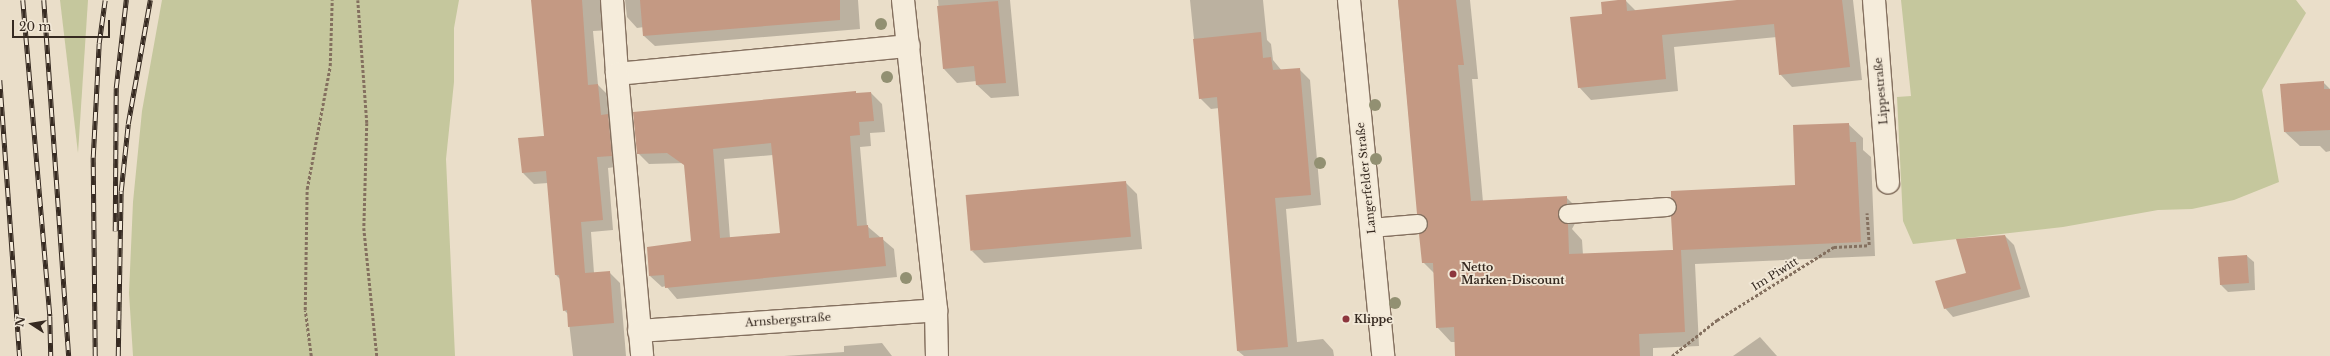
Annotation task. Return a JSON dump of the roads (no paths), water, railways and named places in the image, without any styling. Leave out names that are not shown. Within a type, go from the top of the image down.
[{"type":"street","points":[[612,0],[642,356]]},
{"type":"street","points":[[904,0],[936,310],[937,356]]},
{"type":"street","name":"Langerfelder Straße","points":[[1349,0],[1383,356]]},
{"type":"street","name":"Lippestraße","points":[[1874,0],[1888,182]]},
{"type":"street","points":[[618,74],[909,46]]},
{"type":"street","name":"Arnsbergstraße","points":[[640,331],[936,310]]},
{"type":"lane","points":[[1568,214],[1667,207]]},
{"type":"lane","points":[[1371,228],[1418,224]]},
{"type":"railway","points":[[23,0],[50,316],[51,356]]},
{"type":"railway","points":[[44,0],[69,356]]},
{"type":"railway","points":[[95,356],[93,157],[99,43],[105,0]]},
{"type":"railway","points":[[115,231],[116,88],[126,0]]},
{"type":"railway","points":[[118,356],[121,191],[128,124],[150,0]]},
{"type":"railway","points":[[0,80],[20,356]]},
{"type":"place","name":"Netto Marken-Discount","points":[[1453,274]]},
{"type":"place","name":"Klippe","points":[[1346,319]]}]
